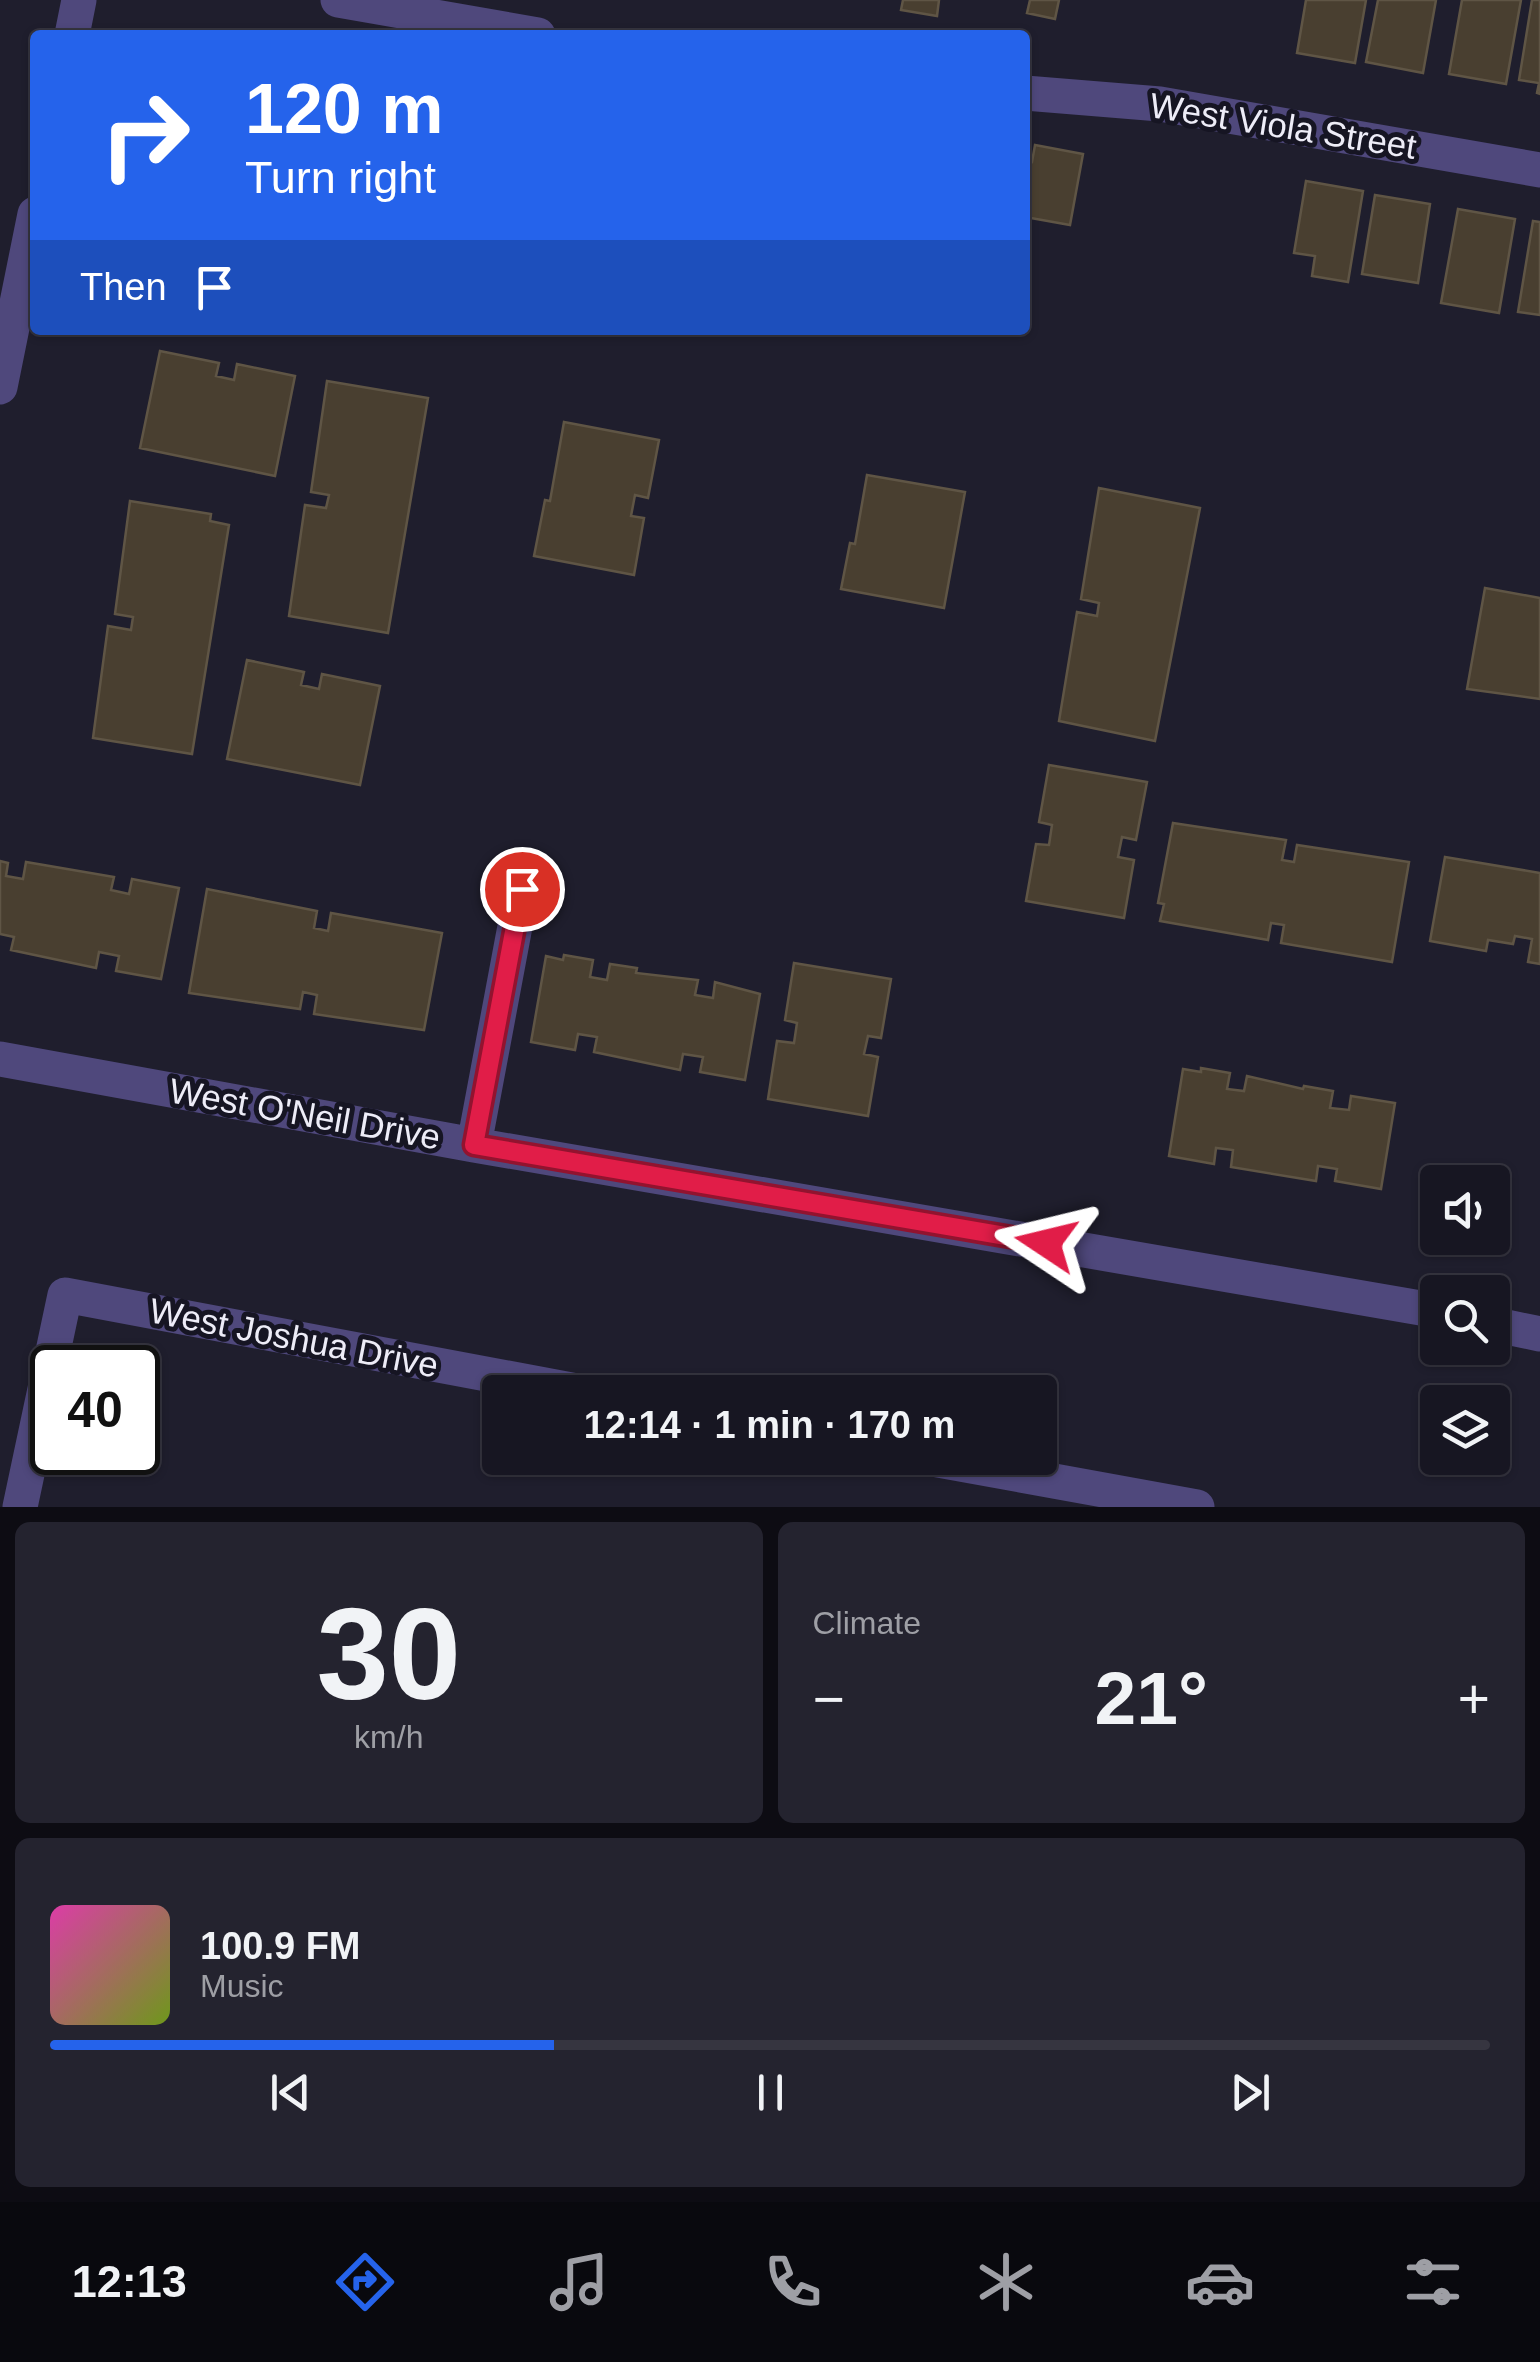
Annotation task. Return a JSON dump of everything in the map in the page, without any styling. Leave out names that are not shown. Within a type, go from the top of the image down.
[{"type":"street","points":[[73,30],[78,0]]},
{"type":"street","points":[[338,0],[401,5],[515,30]]},
{"type":"street","name":"West Viola Street","points":[[1030,94],[1160,104],[1540,170]]},
{"type":"street","points":[[0,387],[29,276]]},
{"type":"street","points":[[474,1145],[522,889]]},
{"type":"street","name":"West O'Neil Drive","points":[[0,1059],[1420,1308]]},
{"type":"street","name":"West Joshua Drive","points":[[20,1507],[65,1295],[491,1375]]},
{"type":"street","points":[[1510,1328],[1540,1334]]},
{"type":"street","points":[[994,1475],[1097,1501],[1196,1507]]},
{"type":"building","points":[[903,0],[939,0],[937,16],[901,10]]},
{"type":"building","points":[[1030,0],[1059,0],[1055,19],[1027,13]]},
{"type":"building","points":[[1306,0],[1366,0],[1355,63],[1297,53]]},
{"type":"building","points":[[1378,0],[1436,0],[1423,73],[1366,62]]},
{"type":"building","points":[[1462,0],[1521,0],[1506,84],[1449,74]]},
{"type":"building","points":[[1532,0],[1540,0],[1540,94],[1539,83],[1519,80]]},
{"type":"building","points":[[1035,145],[1083,154],[1070,225],[1030,218]]},
{"type":"building","points":[[1306,181],[1363,191],[1348,282],[1312,276],[1315,256],[1294,253]]},
{"type":"building","points":[[1375,195],[1430,204],[1418,283],[1362,274]]},
{"type":"building","points":[[1458,209],[1515,219],[1499,313],[1441,303]]},
{"type":"building","points":[[1533,221],[1540,222],[1540,315],[1518,312]]},
{"type":"building","points":[[160,351],[219,363],[216,376],[234,380],[237,364],[295,376],[275,476],[140,448]]},
{"type":"building","points":[[327,381],[428,398],[388,633],[289,616],[305,505],[326,508],[329,495],[311,492]]},
{"type":"building","points":[[564,422],[659,440],[648,498],[635,495],[631,516],[644,518],[634,575],[534,556],[545,500],[550,501]]},
{"type":"building","points":[[867,475],[965,492],[944,608],[841,589],[850,543],[855,544]]},
{"type":"building","points":[[1099,488],[1200,508],[1155,741],[1059,721],[1077,612],[1097,616],[1099,603],[1081,599]]},
{"type":"building","points":[[130,501],[211,514],[210,521],[229,525],[192,754],[93,738],[108,626],[131,630],[133,617],[115,614]]},
{"type":"building","points":[[1485,588],[1540,598],[1540,699],[1467,689]]},
{"type":"building","points":[[247,660],[304,672],[301,685],[319,689],[322,674],[380,686],[360,785],[227,759]]},
{"type":"building","points":[[1049,765],[1147,782],[1136,840],[1122,837],[1118,857],[1134,860],[1124,918],[1026,901],[1036,844],[1049,845],[1052,825],[1039,822]]},
{"type":"building","points":[[1173,823],[1286,840],[1282,860],[1294,862],[1297,845],[1409,862],[1392,962],[1281,943],[1284,925],[1271,923],[1268,940],[1160,921],[1164,904],[1158,903]]},
{"type":"building","points":[[1445,857],[1540,873],[1540,964],[1528,962],[1532,939],[1515,936],[1513,944],[1488,940],[1486,951],[1430,941]]},
{"type":"building","points":[[0,861],[8,863],[6,876],[23,879],[26,862],[114,877],[111,890],[129,894],[132,879],[179,888],[161,979],[116,971],[119,956],[99,952],[96,968],[11,950],[14,937],[0,934]]},
{"type":"building","points":[[207,889],[317,911],[314,928],[328,931],[331,913],[442,933],[424,1030],[314,1014],[317,995],[303,992],[300,1009],[189,993]]},
{"type":"building","points":[[564,955],[593,960],[590,977],[607,980],[610,964],[637,968],[636,973],[698,980],[695,995],[713,998],[715,982],[760,994],[745,1080],[700,1072],[703,1057],[683,1054],[680,1070],[594,1052],[597,1037],[578,1034],[575,1050],[531,1042],[546,956],[563,960]]},
{"type":"building","points":[[794,963],[891,979],[881,1038],[868,1036],[864,1054],[878,1057],[868,1116],[768,1099],[777,1041],[794,1043],[797,1023],[785,1020]]},
{"type":"building","points":[[1201,1068],[1230,1073],[1227,1089],[1244,1091],[1247,1076],[1303,1089],[1304,1086],[1333,1091],[1330,1108],[1349,1110],[1351,1096],[1395,1103],[1381,1189],[1335,1181],[1337,1169],[1318,1166],[1316,1181],[1231,1167],[1233,1150],[1216,1148],[1214,1164],[1169,1156],[1183,1069],[1201,1072]]},
{"type":"route","points":[[522,889],[474,1145],[1046,1243]]}]
